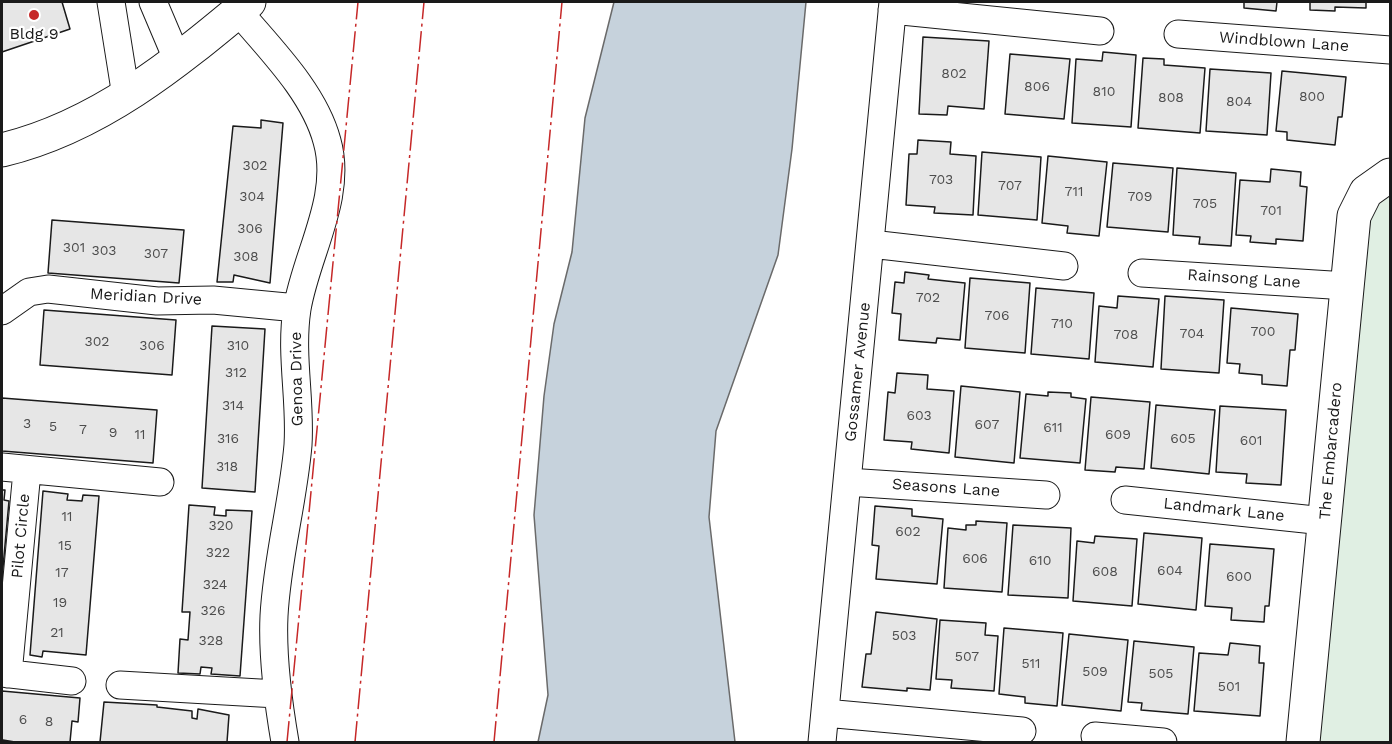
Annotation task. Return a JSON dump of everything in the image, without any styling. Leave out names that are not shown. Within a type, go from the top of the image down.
[{"type":"street","points":[[111,2],[121,47],[126,96]]},
{"type":"street","points":[[153,2],[177,60]]},
{"type":"street","points":[[2,150],[74,124],[126,96],[177,60],[243,6]]},
{"type":"street","name":"Genoa Drive","points":[[243,6],[307,98],[327,141],[331,173],[328,197],[297,309],[294,366],[298,442],[292,502],[281,551],[274,617],[277,694],[285,742]]},
{"type":"street","points":[[893,6],[1100,31]]},
{"type":"street","name":"Gossamer Avenue","points":[[822,742],[893,6]]},
{"type":"street","name":"Windblown Lane","points":[[1178,34],[1390,50]]},
{"type":"street","name":"The Embarcadero","points":[[1303,742],[1353,216],[1366,192],[1390,175]]},
{"type":"street","points":[[870,244],[1064,266]]},
{"type":"street","name":"Rainsong Lane","points":[[1142,273],[1347,286]]},
{"type":"street","name":"Meridian Drive","points":[[2,311],[29,292],[48,290],[157,301],[213,300],[297,309]]},
{"type":"street","name":"Pilot Circle","points":[[72,681],[5,674],[14,469],[160,482]]},
{"type":"street","name":"Seasons Lane","points":[[847,482],[1046,495]]},
{"type":"street","name":"Landmark Lane","points":[[1125,500],[1324,521]]},
{"type":"street","points":[[120,685],[277,694]]},
{"type":"street","points":[[825,713],[1022,731]]},
{"type":"street","points":[[1095,736],[1163,742]]},
{"type":"green space","points":[[1390,186],[1390,742],[1315,742],[1360,230]]},
{"type":"shaded area","points":[[614,2],[806,2],[792,149],[778,255],[716,431],[709,517],[735,742],[538,742],[548,695],[534,515],[544,396],[554,324],[572,252],[585,118]]},
{"type":"building","name":"Bldg 9","points":[[2,2],[62,2],[70,29],[2,52]]},
{"type":"building","points":[[1244,2],[1277,2],[1276,11],[1244,8]]},
{"type":"building","points":[[1310,2],[1366,2],[1366,8],[1335,7],[1335,11],[1310,10]]},
{"type":"building","points":[[923,37],[989,41],[984,109],[948,106],[947,115],[919,114]]},
{"type":"building","points":[[1103,52],[1136,55],[1131,127],[1072,123],[1076,59],[1102,61]]},
{"type":"building","points":[[1010,54],[1070,59],[1064,119],[1005,114]]},
{"type":"building","points":[[1143,58],[1164,59],[1164,65],[1205,68],[1200,133],[1138,128]]},
{"type":"building","points":[[1210,69],[1271,73],[1267,135],[1206,131]]},
{"type":"building","points":[[1282,71],[1346,77],[1342,117],[1338,117],[1335,145],[1287,140],[1287,132],[1276,131]]},
{"type":"building","points":[[261,120],[283,123],[270,283],[234,275],[233,282],[217,282],[233,126],[261,128]]},
{"type":"building","points":[[918,140],[951,142],[950,154],[976,156],[973,215],[934,213],[935,207],[906,205],[909,154],[917,154]]},
{"type":"building","points":[[982,152],[1041,157],[1037,220],[978,215]]},
{"type":"building","points":[[1048,156],[1107,162],[1099,236],[1067,233],[1068,226],[1042,223]]},
{"type":"building","points":[[1113,163],[1173,168],[1168,232],[1107,227]]},
{"type":"building","points":[[1177,168],[1236,173],[1231,246],[1199,244],[1200,237],[1173,235]]},
{"type":"building","points":[[1271,169],[1301,172],[1300,186],[1307,187],[1303,241],[1276,239],[1276,244],[1250,242],[1251,236],[1236,235],[1240,180],[1270,182]]},
{"type":"building","points":[[52,220],[184,230],[179,283],[48,273]]},
{"type":"building","points":[[905,272],[929,275],[928,279],[965,283],[960,340],[937,338],[936,343],[899,340],[901,314],[892,313],[895,282],[904,283]]},
{"type":"building","points":[[970,278],[1030,283],[1025,353],[965,348]]},
{"type":"building","points":[[1036,288],[1094,293],[1089,359],[1031,354]]},
{"type":"building","points":[[1118,296],[1159,299],[1153,367],[1095,362],[1099,306],[1117,308]]},
{"type":"building","points":[[1165,296],[1224,300],[1219,373],[1161,369]]},
{"type":"building","points":[[1231,308],[1298,314],[1295,350],[1290,350],[1287,386],[1262,384],[1262,375],[1239,373],[1240,364],[1227,363]]},
{"type":"building","points":[[44,310],[176,320],[172,375],[40,365]]},
{"type":"building","points":[[212,326],[265,329],[255,492],[202,488]]},
{"type":"building","points":[[897,373],[928,375],[927,389],[954,391],[949,453],[911,449],[912,442],[884,440],[888,392],[895,393]]},
{"type":"building","points":[[961,386],[1020,392],[1014,463],[955,457]]},
{"type":"building","points":[[1048,392],[1071,393],[1071,397],[1086,399],[1080,463],[1020,458],[1026,394],[1048,396]]},
{"type":"building","points":[[1091,397],[1150,402],[1144,469],[1116,467],[1115,472],[1085,470]]},
{"type":"building","points":[[2,398],[157,410],[153,463],[2,451]]},
{"type":"building","points":[[1156,405],[1215,410],[1209,474],[1151,468]]},
{"type":"building","points":[[1220,406],[1286,410],[1281,485],[1246,483],[1247,474],[1216,472]]},
{"type":"building","points":[[2,490],[5,490],[4,500],[9,501],[2,578]]},
{"type":"building","points":[[43,491],[68,494],[67,500],[82,501],[83,495],[99,496],[86,655],[43,651],[42,657],[30,655]]},
{"type":"building","points":[[189,505],[215,507],[214,515],[226,516],[226,510],[252,511],[240,676],[211,674],[212,668],[201,667],[200,674],[178,673],[180,639],[188,640],[190,612],[182,612]]},
{"type":"building","points":[[875,506],[912,509],[912,516],[943,519],[937,584],[876,579],[879,546],[872,545]]},
{"type":"building","points":[[976,521],[1007,523],[1002,592],[944,588],[948,528],[966,530],[966,525],[976,525]]},
{"type":"building","points":[[1013,525],[1071,528],[1068,598],[1008,595]]},
{"type":"building","points":[[1144,533],[1202,538],[1196,610],[1138,604]]},
{"type":"building","points":[[1095,536],[1137,539],[1132,606],[1073,601],[1077,541],[1094,543]]},
{"type":"building","points":[[1210,544],[1274,549],[1269,606],[1265,606],[1264,622],[1231,620],[1232,608],[1205,606]]},
{"type":"building","points":[[876,612],[937,619],[930,690],[907,688],[907,691],[862,687],[866,654],[871,654]]},
{"type":"building","points":[[940,620],[986,623],[985,635],[998,636],[994,691],[951,688],[952,680],[936,679]]},
{"type":"building","points":[[1004,628],[1063,633],[1057,706],[1025,703],[1025,697],[999,694]]},
{"type":"building","points":[[1069,634],[1128,640],[1121,711],[1062,705]]},
{"type":"building","points":[[1134,641],[1194,647],[1188,714],[1141,710],[1142,703],[1128,702]]},
{"type":"building","points":[[1230,643],[1260,646],[1259,663],[1264,663],[1260,716],[1194,711],[1199,653],[1228,655]]},
{"type":"building","points":[[2,691],[80,698],[78,722],[72,721],[70,742],[3,740],[2,742]]},
{"type":"building","points":[[104,702],[157,705],[157,707],[192,711],[192,718],[197,719],[198,709],[229,715],[227,742],[100,742]]},
{"type":"power","points":[[287,742],[358,2]]},
{"type":"power","points":[[355,742],[424,2]]},
{"type":"power","points":[[494,742],[562,2]]},
{"type":"place","name":"Bldg 9","points":[[34,15]]}]
